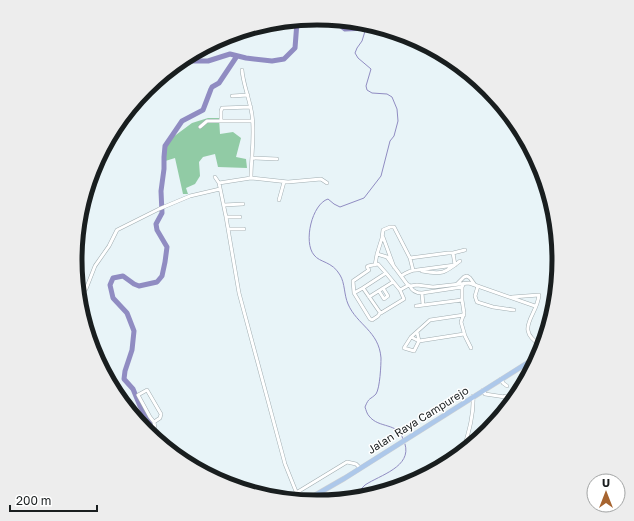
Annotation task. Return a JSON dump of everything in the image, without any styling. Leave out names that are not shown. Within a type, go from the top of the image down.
[{"type":"main road","name":"Jalan Raya Campurejo","points":[[314,496],[530,362]]},
{"type":"street","points":[[242,70],[242,77],[251,107],[251,178]]},
{"type":"street","points":[[232,96],[248,95]]},
{"type":"street","points":[[221,121],[222,108],[251,107]]},
{"type":"street","points":[[200,127],[207,121],[252,121]]},
{"type":"street","points":[[252,158],[277,159]]},
{"type":"street","points":[[215,177],[219,183],[224,205],[239,293],[285,464],[296,493],[347,462],[356,464],[360,468]]},
{"type":"street","points":[[219,183],[251,178],[284,182],[322,179],[327,183]]},
{"type":"street","points":[[279,200],[284,182]]},
{"type":"street","points":[[84,291],[97,262],[109,246],[117,230],[159,209],[190,196],[220,189]]},
{"type":"street","points":[[224,205],[243,204]]},
{"type":"street","points":[[226,217],[240,217]]},
{"type":"street","points":[[374,265],[380,265],[400,290],[404,299],[380,313],[372,320],[354,294],[353,281],[374,265],[383,230],[394,227],[410,258],[413,270]]},
{"type":"street","points":[[228,230],[244,229]]},
{"type":"street","points":[[382,238],[394,267]]},
{"type":"street","points":[[410,258],[453,253],[465,250]]},
{"type":"street","points":[[387,257],[389,252]]},
{"type":"street","points":[[453,253],[455,265]]},
{"type":"street","points":[[377,254],[387,257],[412,290],[416,292],[422,293],[464,283],[476,285],[535,306]]},
{"type":"street","points":[[418,270],[440,273],[448,271],[460,261]]},
{"type":"street","points":[[401,276],[413,270],[455,265]]},
{"type":"street","points":[[354,294],[386,272]]},
{"type":"street","points":[[457,284],[467,276],[476,285],[475,296],[477,302],[493,307],[514,310]]},
{"type":"street","points":[[369,297],[393,282]]},
{"type":"street","points":[[464,283],[462,287],[464,315],[461,322],[464,334],[471,348]]},
{"type":"street","points":[[400,290],[409,285],[445,288],[462,287]]},
{"type":"street","points":[[363,288],[380,313]]},
{"type":"street","points":[[379,291],[384,299],[388,296],[383,288]]},
{"type":"street","points":[[422,293],[423,305]]},
{"type":"street","points":[[510,297],[538,294],[539,298],[527,324],[527,329],[532,338],[538,343]]},
{"type":"street","points":[[416,306],[462,300]]},
{"type":"street","points":[[417,332],[419,341],[414,351],[404,348],[411,337],[430,320],[464,315]]},
{"type":"street","points":[[411,337],[419,341],[464,334]]},
{"type":"street","points":[[501,379],[507,386]]},
{"type":"street","points":[[154,422],[160,418],[161,414],[147,390],[138,395],[154,422],[154,431]]},
{"type":"street","points":[[483,390],[487,394],[509,397]]},
{"type":"street","points":[[465,443],[474,403],[473,396]]},
{"type":"street","points":[[505,396],[506,402]]},
{"type":"green space","points":[[208,118],[219,118],[220,134],[233,132],[241,138],[236,157],[246,159],[247,168],[218,167],[215,154],[203,157],[199,162],[200,176],[195,184],[186,188],[188,194],[183,194],[175,158],[162,162],[165,143],[192,123]]},
{"type":"waterway","points":[[192,61],[208,61],[230,54],[246,58],[272,61],[284,59],[295,48],[297,26]]},
{"type":"waterway","points":[[342,27],[345,29],[356,28]]},
{"type":"waterway","points":[[365,30],[362,41],[355,53],[358,58],[371,69],[366,86],[367,90],[372,93],[387,94],[392,97],[397,109],[398,121],[394,136],[390,141],[381,176],[364,198],[340,207],[328,199],[322,202],[314,215],[309,233],[309,241],[314,255],[319,260],[337,270],[343,282],[348,304],[357,318],[372,335],[379,349],[381,361],[378,387],[376,394],[366,404],[365,407],[367,413],[378,423],[397,430],[403,439]]},
{"type":"waterway","points":[[151,428],[152,423],[147,418],[140,406],[133,389],[124,379],[132,350],[134,331],[127,313],[113,298],[110,285],[113,278],[123,276],[139,286],[157,282],[162,276],[167,247],[157,230],[156,224],[162,213],[161,191],[165,146],[182,121],[203,110],[212,87],[219,83],[237,56]]},
{"type":"waterway","points":[[360,492],[365,485],[386,474],[404,459],[406,452],[405,444]]}]
